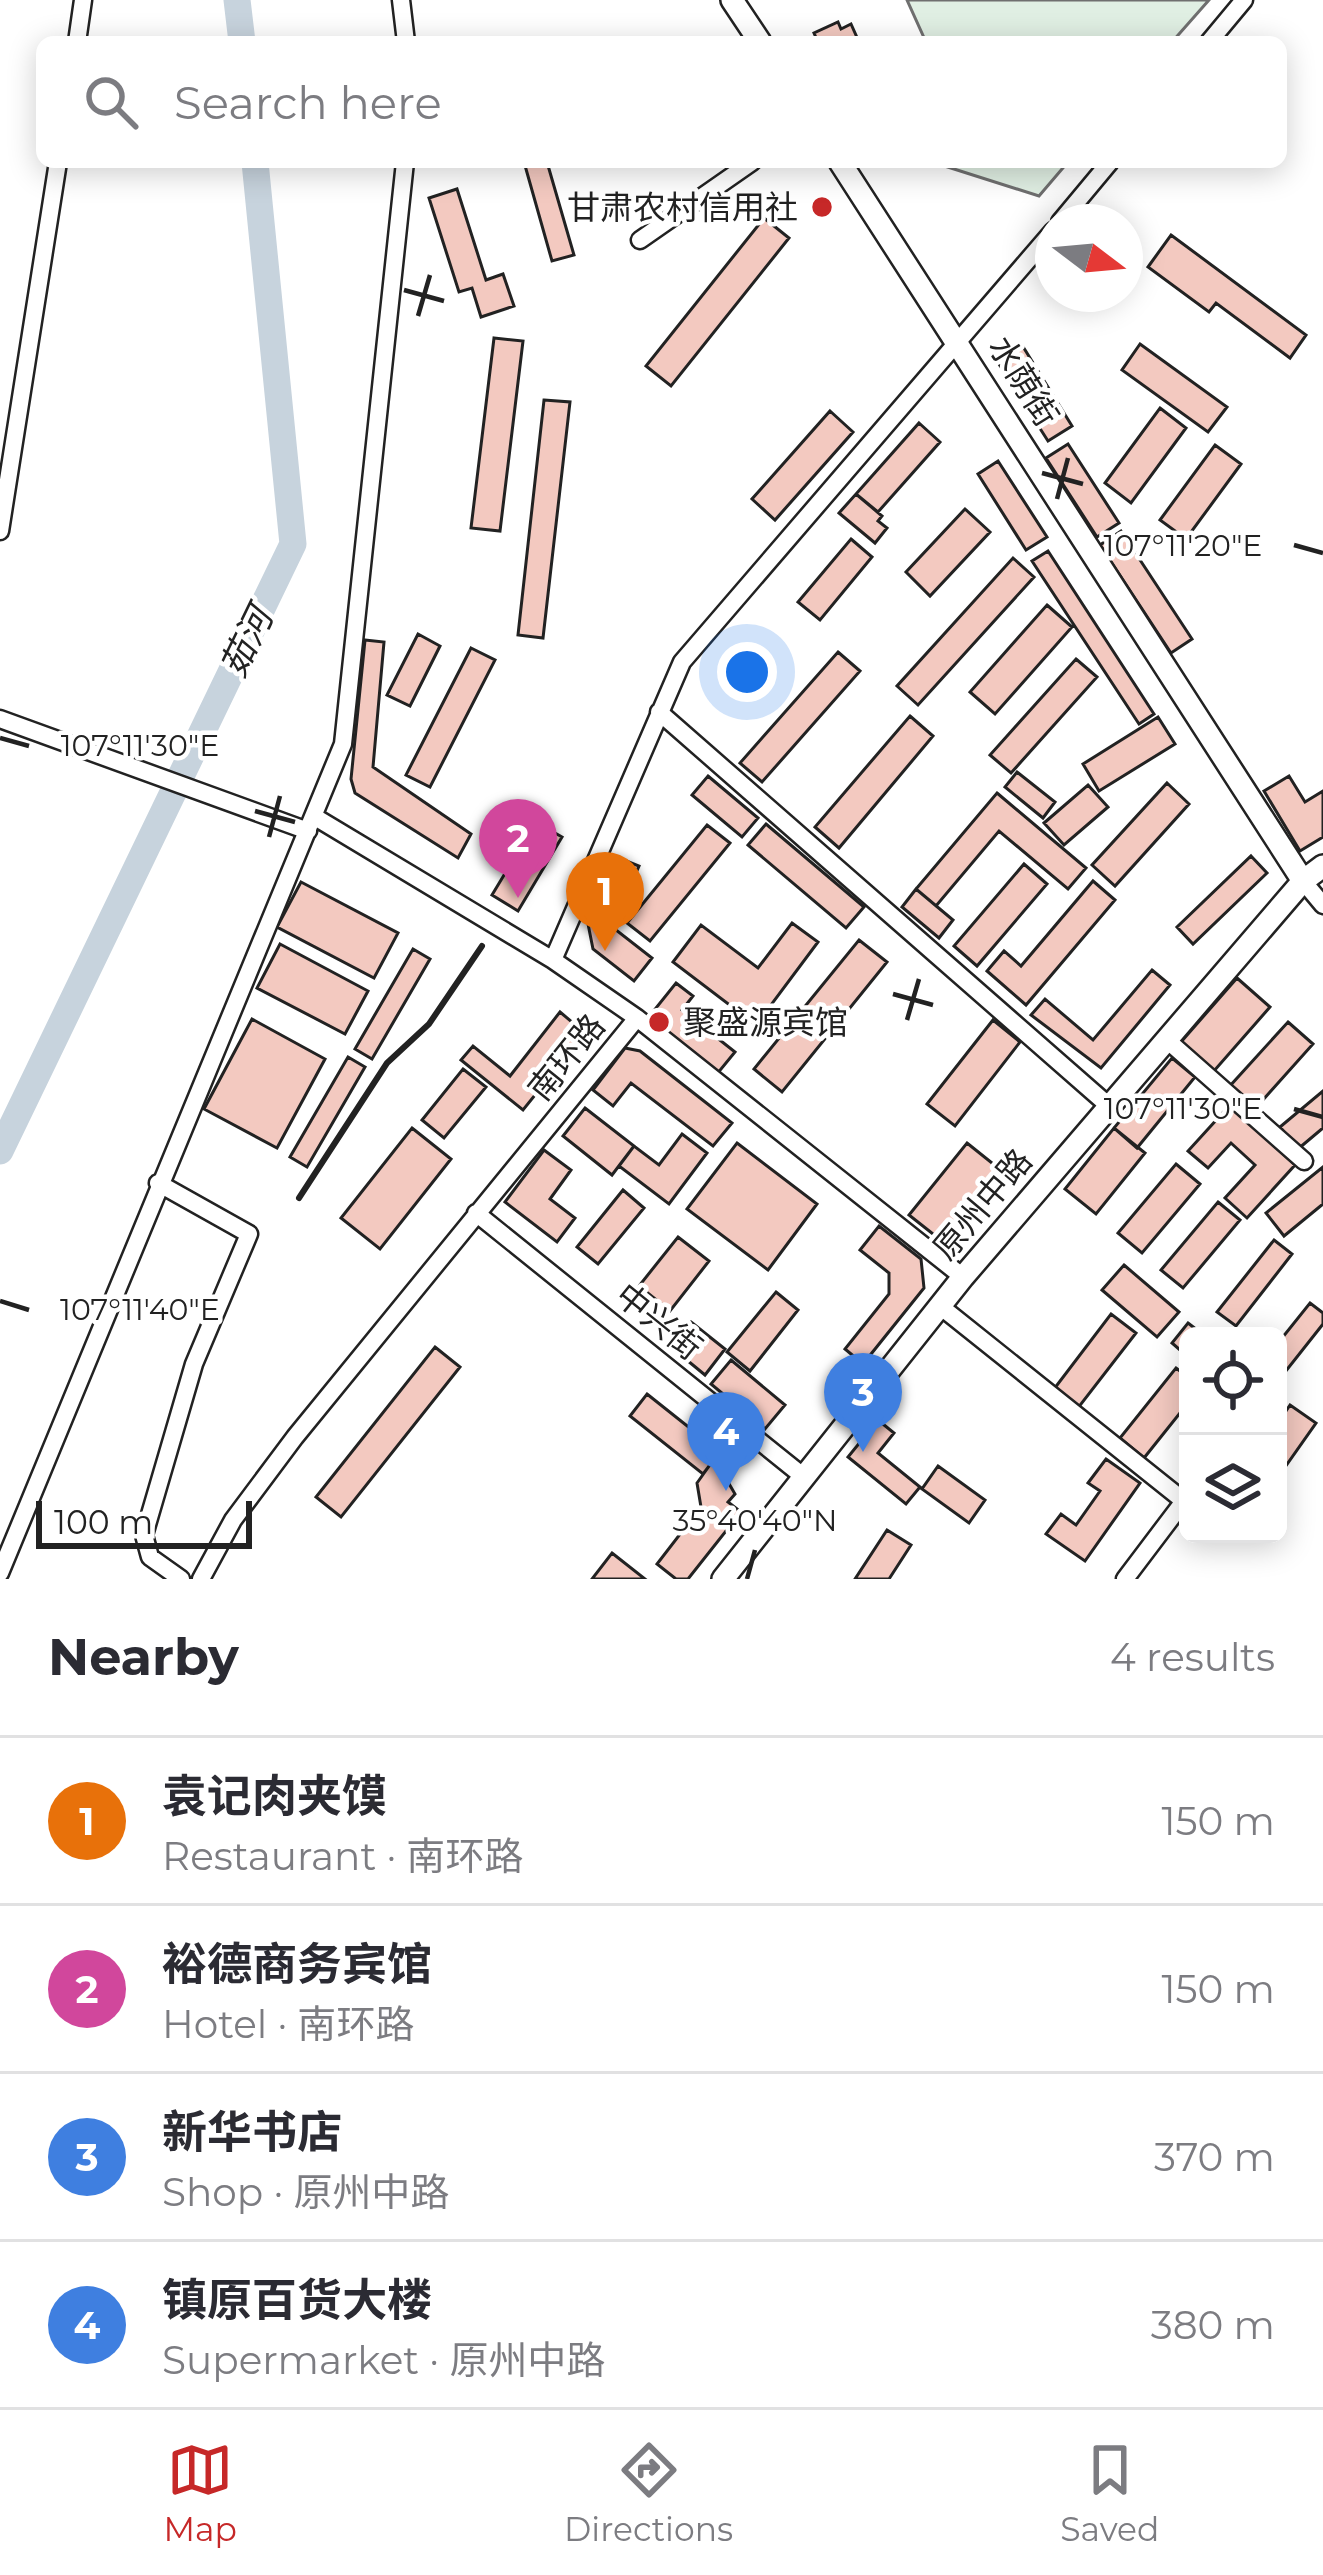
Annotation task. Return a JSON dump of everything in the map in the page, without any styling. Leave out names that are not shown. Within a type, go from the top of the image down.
[{"type":"main road","points":[[732,0],[756,36]]},
{"type":"main road","name":"水荫街","points":[[844,168],[961,343],[1303,881]]},
{"type":"main road","name":"原州中路","points":[[723,1579],[963,1277],[1303,881],[1323,866]]},
{"type":"street","points":[[77,36],[83,0]]},
{"type":"street","points":[[401,0],[405,36]]},
{"type":"street","points":[[1215,36],[1244,0]]},
{"type":"street","points":[[0,531],[57,168]]},
{"type":"street","points":[[0,1573],[305,824],[343,744],[404,168]]},
{"type":"street","points":[[640,240],[743,168]]},
{"type":"street","points":[[1075,204],[1105,168]]},
{"type":"street","points":[[553,959],[682,662],[1035,253]]},
{"type":"street","points":[[659,712],[1109,1106]]},
{"type":"street","name":"南环路","points":[[0,719],[305,824],[553,959],[637,1018],[295,1437],[233,1520],[201,1579]]},
{"type":"street","points":[[1303,881],[1323,905]]},
{"type":"street","points":[[637,1018],[963,1277]]},
{"type":"street","points":[[1166,1040],[1304,1161]]},
{"type":"street","points":[[158,1183],[249,1234],[194,1364],[144,1535],[150,1557],[181,1579]]},
{"type":"street","name":"中兴街","points":[[476,1213],[804,1477]]},
{"type":"street","points":[[940,1306],[1184,1501],[1125,1579]]},
{"type":"green space","points":[[907,0],[1209,0],[1177,36],[923,36]]},
{"type":"green space","points":[[951,168],[1063,168],[1039,196]]},
{"type":"building","points":[[838,22],[841,29],[851,24],[856,36],[815,36]]},
{"type":"building","points":[[526,168],[549,168],[574,255],[552,261]]},
{"type":"building","points":[[457,189],[486,280],[503,274],[514,306],[481,317],[472,288],[459,292],[429,198]]},
{"type":"building","points":[[764,218],[789,238],[671,386],[646,366]]},
{"type":"building","points":[[1171,235],[1306,335],[1290,358],[1216,303],[1209,312],[1148,267]]},
{"type":"building","points":[[494,338],[523,341],[500,531],[471,528]]},
{"type":"building","points":[[1140,344],[1227,407],[1208,432],[1122,370]]},
{"type":"building","points":[[1022,345],[1072,426],[1048,441],[997,361]]},
{"type":"building","points":[[544,400],[570,402],[543,638],[518,635]]},
{"type":"building","points":[[1160,408],[1186,428],[1131,503],[1105,483]]},
{"type":"building","points":[[830,411],[853,432],[775,520],[752,499]]},
{"type":"building","points":[[919,423],[940,442],[878,512],[856,494]]},
{"type":"building","points":[[1068,444],[1119,523],[1097,537],[1046,458]]},
{"type":"building","points":[[1215,445],[1241,464],[1186,539],[1160,520]]},
{"type":"building","points":[[998,461],[1047,537],[1026,550],[978,474]]},
{"type":"building","points":[[856,494],[882,516],[878,521],[887,528],[875,543],[839,513]]},
{"type":"building","points":[[965,509],[990,532],[930,596],[906,572]]},
{"type":"building","points":[[1121,531],[1192,639],[1171,653],[1100,545]]},
{"type":"building","points":[[851,539],[872,557],[820,620],[798,602]]},
{"type":"building","points":[[1048,551],[1154,714],[1139,724],[1032,561]]},
{"type":"building","points":[[1013,558],[1034,577],[918,705],[897,686]]},
{"type":"building","points":[[1047,605],[1072,627],[995,714],[970,692]]},
{"type":"building","points":[[418,634],[440,646],[410,706],[387,695]]},
{"type":"building","points":[[365,640],[384,642],[373,767],[471,834],[458,858],[355,793],[351,779]]},
{"type":"building","points":[[471,648],[495,660],[430,787],[406,775]]},
{"type":"building","points":[[838,652],[860,671],[762,782],[740,763]]},
{"type":"building","points":[[1076,659],[1097,677],[1011,773],[990,755]]},
{"type":"building","points":[[910,716],[933,736],[839,848],[815,827]]},
{"type":"building","points":[[1158,717],[1175,744],[1099,791],[1083,764]]},
{"type":"building","points":[[1017,772],[1055,802],[1043,818],[1005,787]]},
{"type":"building","points":[[708,776],[758,818],[742,837],[692,795]]},
{"type":"building","points":[[1289,776],[1305,802],[1323,791],[1323,837],[1300,851],[1264,791]]},
{"type":"building","points":[[1167,783],[1189,804],[1115,886],[1092,865]]},
{"type":"building","points":[[1088,785],[1108,807],[1064,845],[1044,823]]},
{"type":"building","points":[[997,793],[1086,868],[1068,889],[999,831],[936,906],[916,889]]},
{"type":"building","points":[[536,822],[562,837],[518,911],[492,895]]},
{"type":"building","points":[[766,824],[864,907],[846,928],[748,845]]},
{"type":"building","points":[[707,825],[730,843],[650,941],[627,923]]},
{"type":"building","points":[[614,856],[639,866],[615,921],[616,930],[652,958],[634,981],[593,949],[587,919]]},
{"type":"building","points":[[1251,856],[1267,873],[1193,944],[1177,927]]},
{"type":"building","points":[[1024,864],[1047,884],[977,966],[954,946]]},
{"type":"building","points":[[1093,881],[1115,900],[1026,1005],[987,971],[1004,951],[1021,966]]},
{"type":"building","points":[[301,882],[398,933],[374,978],[277,927]]},
{"type":"building","points":[[916,889],[953,920],[939,938],[902,907]]},
{"type":"building","points":[[792,923],[818,942],[756,1025],[673,962],[701,925],[758,968]]},
{"type":"building","points":[[859,940],[887,962],[782,1092],[754,1069]]},
{"type":"building","points":[[280,944],[368,991],[345,1034],[257,988]]},
{"type":"building","points":[[413,949],[430,959],[372,1059],[355,1049]]},
{"type":"building","points":[[1152,970],[1170,985],[1101,1068],[1031,1015],[1045,999],[1093,1040]]},
{"type":"building","points":[[1237,978],[1270,1007],[1214,1071],[1181,1042]]},
{"type":"building","points":[[676,983],[693,996],[682,1010],[735,1052],[717,1074],[648,1018]]},
{"type":"building","points":[[560,1012],[585,1033],[523,1110],[461,1060],[473,1046],[510,1076]]},
{"type":"building","points":[[252,1019],[325,1059],[277,1148],[204,1109]]},
{"type":"building","points":[[993,1020],[1020,1042],[955,1126],[927,1104]]},
{"type":"building","points":[[1288,1022],[1313,1044],[1254,1110],[1229,1087]]},
{"type":"building","points":[[625,1048],[640,1051],[732,1123],[713,1146],[631,1083],[613,1106],[593,1090]]},
{"type":"building","points":[[348,1057],[365,1067],[307,1167],[290,1157]]},
{"type":"building","points":[[1172,1058],[1195,1077],[1137,1148],[1114,1128]]},
{"type":"building","points":[[463,1069],[486,1087],[444,1138],[422,1120]]},
{"type":"building","points":[[1323,1091],[1323,1128],[1298,1149],[1280,1127]]},
{"type":"building","points":[[1230,1105],[1295,1165],[1247,1218],[1225,1198],[1255,1165],[1231,1143],[1208,1168],[1188,1151]]},
{"type":"building","points":[[585,1108],[634,1146],[612,1175],[563,1136]]},
{"type":"building","points":[[412,1128],[451,1159],[380,1249],[341,1218]]},
{"type":"building","points":[[1114,1128],[1145,1153],[1096,1214],[1065,1189]]},
{"type":"building","points":[[682,1134],[707,1153],[669,1204],[619,1166],[634,1146],[659,1165]]},
{"type":"building","points":[[737,1143],[817,1204],[768,1270],[687,1209]]},
{"type":"building","points":[[967,1143],[1002,1171],[951,1235],[933,1234],[909,1215]]},
{"type":"building","points":[[544,1150],[571,1170],[550,1199],[575,1218],[557,1242],[505,1202]]},
{"type":"building","points":[[1176,1164],[1200,1184],[1142,1253],[1118,1233]]},
{"type":"building","points":[[1323,1167],[1323,1204],[1284,1236],[1266,1213]]},
{"type":"building","points":[[623,1190],[644,1208],[598,1264],[577,1247]]},
{"type":"building","points":[[1218,1202],[1240,1220],[1183,1288],[1161,1270]]},
{"type":"building","points":[[879,1226],[921,1259],[924,1288],[863,1364],[845,1349],[889,1294],[889,1273],[860,1250]]},
{"type":"building","points":[[678,1237],[709,1261],[670,1311],[639,1286]]},
{"type":"building","points":[[1274,1240],[1292,1254],[1236,1326],[1217,1312]]},
{"type":"building","points":[[1124,1265],[1179,1312],[1157,1337],[1102,1290]]},
{"type":"building","points":[[776,1292],[798,1310],[750,1371],[727,1352]]},
{"type":"building","points":[[1310,1303],[1323,1313],[1323,1324],[1287,1370],[1287,1332]]},
{"type":"building","points":[[1111,1314],[1136,1333],[1078,1408],[1054,1389]]},
{"type":"building","points":[[691,1322],[725,1349],[705,1375],[671,1347]]},
{"type":"building","points":[[435,1347],[460,1367],[341,1517],[316,1497]]},
{"type":"building","points":[[731,1360],[785,1405],[765,1429],[711,1384]]},
{"type":"building","points":[[1176,1368],[1179,1370],[1179,1414],[1144,1458],[1120,1438]]},
{"type":"building","points":[[647,1394],[720,1452],[703,1474],[630,1416]]},
{"type":"building","points":[[1290,1405],[1316,1423],[1287,1464],[1287,1435]]},
{"type":"building","points":[[878,1420],[894,1433],[878,1453],[920,1487],[906,1504],[848,1457]]},
{"type":"building","points":[[717,1455],[731,1465],[724,1475],[735,1494],[728,1502],[741,1512],[688,1579],[676,1579],[657,1564],[701,1507],[697,1483]]},
{"type":"building","points":[[1106,1459],[1140,1483],[1085,1561],[1046,1534],[1061,1514],[1076,1525],[1100,1491],[1088,1483]]},
{"type":"building","points":[[938,1466],[985,1500],[969,1523],[922,1489]]},
{"type":"building","points":[[887,1530],[911,1545],[889,1579],[855,1579]]},
{"type":"building","points":[[612,1553],[645,1579],[592,1579]]},
{"type":"waterway","name":"茹河","points":[[237,0],[241,36]]},
{"type":"waterway","name":"茹河","points":[[0,1151],[293,544],[256,168]]},
{"type":"wall","points":[[299,1198],[387,1063],[429,1024],[482,946]]},
{"type":"place","name":"甘肃农村信用社","points":[[822,207]]},
{"type":"place","name":"裕德商务宾馆","points":[[518,898]]},
{"type":"place","name":"袁记肉夹馍","points":[[605,951]]},
{"type":"place","name":"聚盛源宾馆","points":[[659,1022]]},
{"type":"place","name":"新华书店","points":[[863,1452]]},
{"type":"place","name":"镇原百货大楼","points":[[726,1491]]}]
